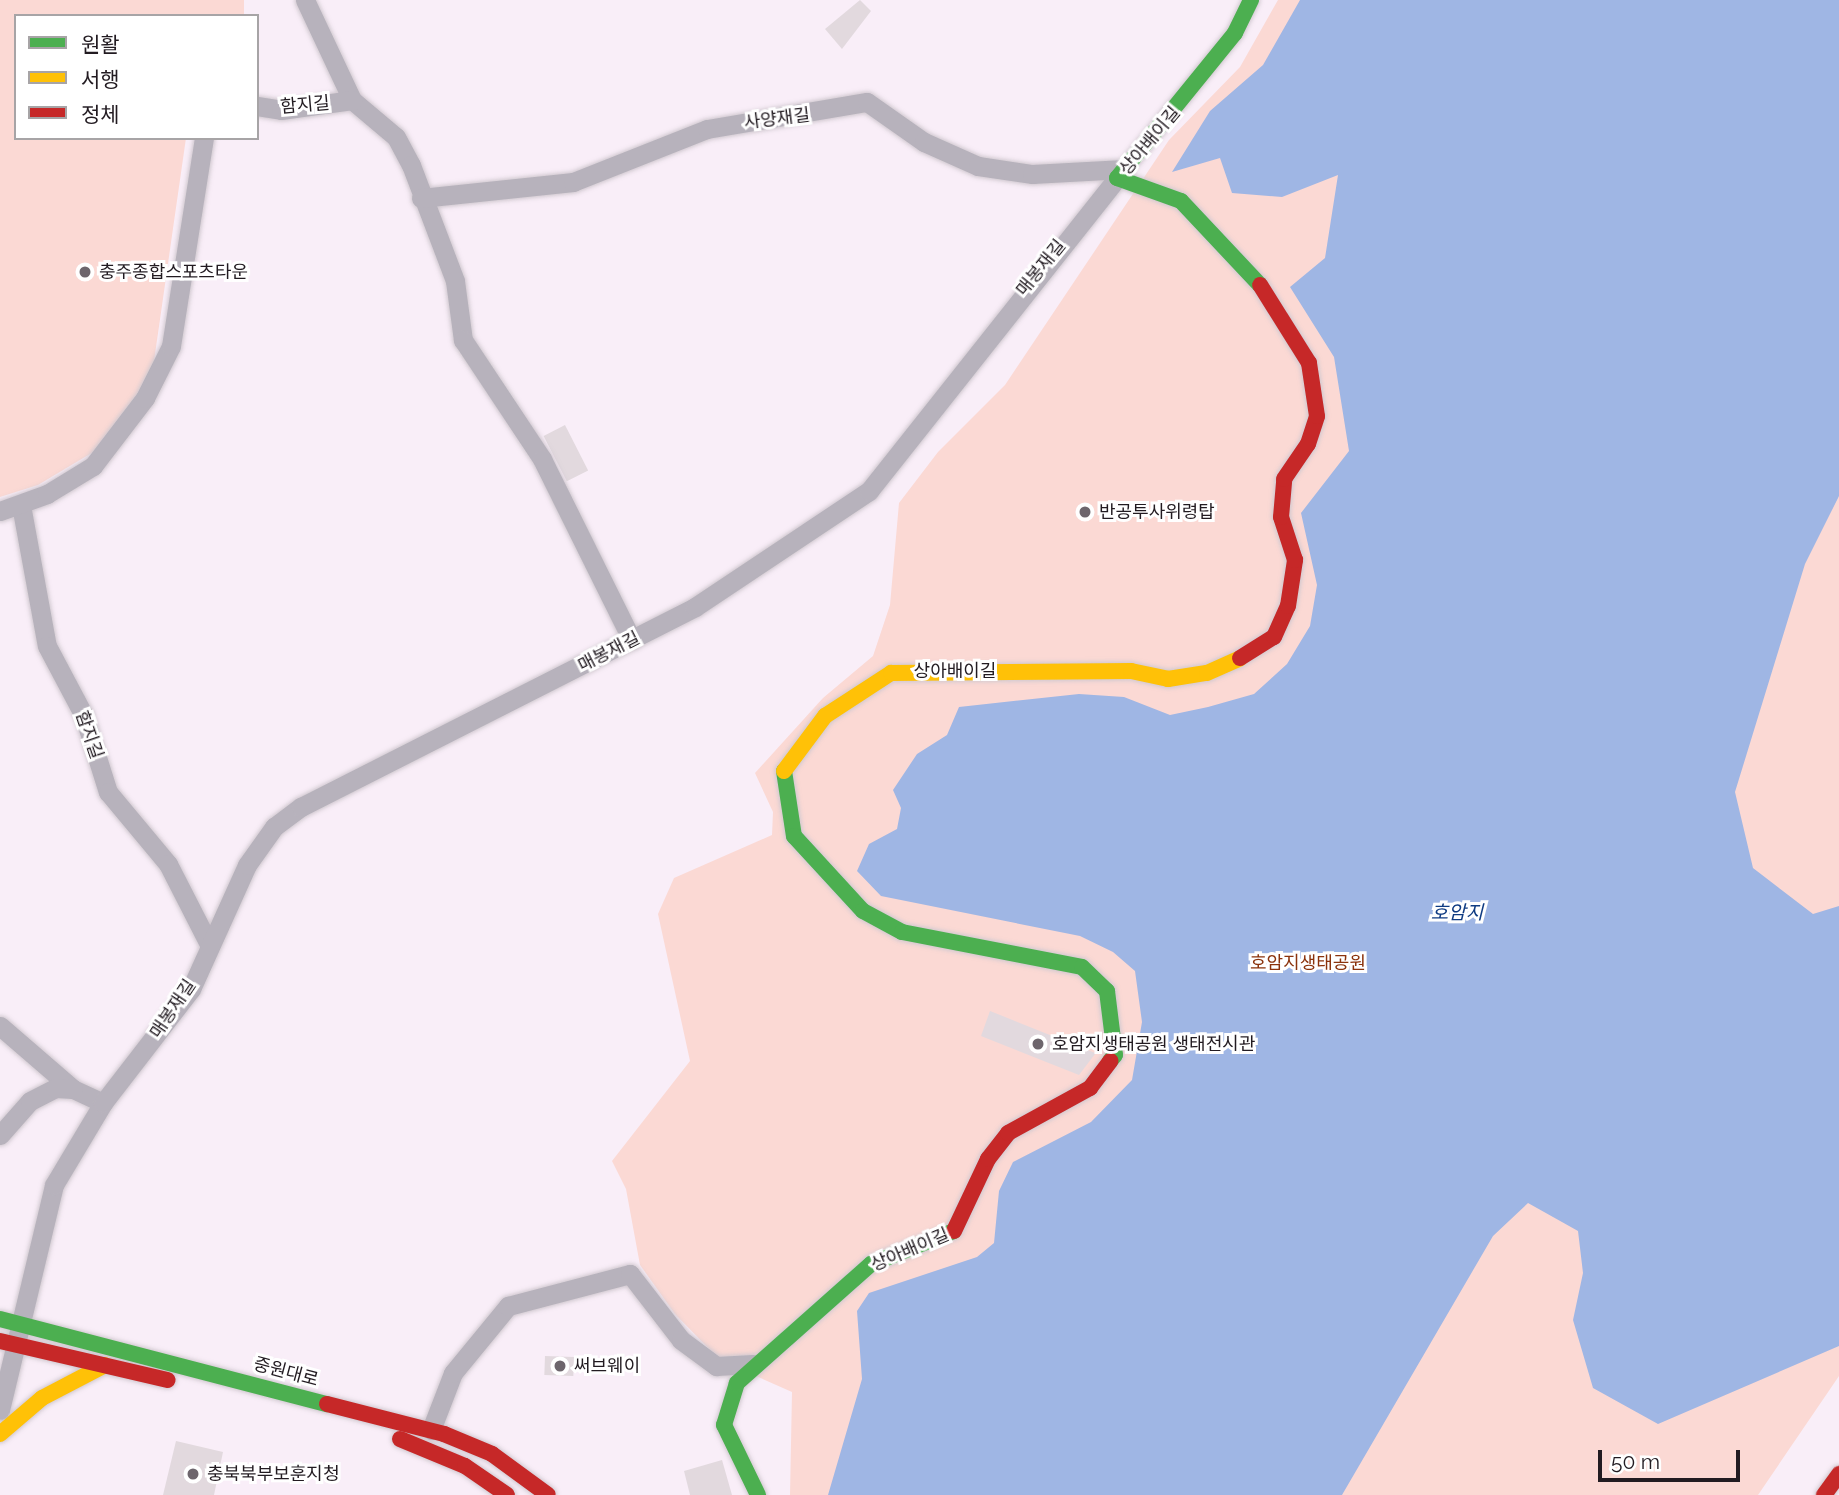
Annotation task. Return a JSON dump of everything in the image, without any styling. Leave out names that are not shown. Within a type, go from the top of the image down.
[{"type":"street","points":[[305,0],[352,100],[396,137],[455,281],[463,340],[542,459],[632,640]]},
{"type":"street","name":"상아배이길","points":[[758,1495],[724,1425],[737,1383],[753,1364],[871,1264],[960,1230],[988,1159],[1008,1133],[1090,1088],[1115,1055],[1107,991],[1082,967],[902,932],[863,911],[794,836],[780,779],[793,751],[825,716],[891,673],[1131,671],[1168,679],[1207,673],[1261,649],[1274,638],[1288,606],[1294,560],[1282,517],[1284,479],[1308,444],[1317,416],[1309,363],[1256,279],[1181,201],[1121,174],[1236,33],[1251,0]]},
{"type":"street","name":"함지길","points":[[259,106],[281,110],[352,100]]},
{"type":"street","name":"사양재길","points":[[421,198],[573,182],[707,129],[867,102],[924,142],[978,166],[1032,174],[1121,174]]},
{"type":"street","points":[[0,511],[21,505],[93,466],[145,398],[171,346],[204,140]]},
{"type":"street","name":"매봉재길","points":[[0,1410],[10,1331],[54,1185],[103,1103],[191,989],[208,942],[247,865],[275,827],[301,807],[695,607],[869,491],[1121,174]]},
{"type":"street","name":"함지길","points":[[21,505],[47,646],[84,716],[108,792],[168,864],[208,942]]},
{"type":"street","points":[[0,1026],[73,1089],[103,1103]]},
{"type":"street","points":[[0,1135],[30,1101],[55,1088],[73,1089]]},
{"type":"street","points":[[431,1430],[453,1373],[508,1306],[629,1274],[681,1340],[716,1366],[753,1364]]},
{"type":"street","name":"중원대로","points":[[10,1331],[105,1365],[374,1430],[465,1466],[508,1495]]},
{"type":"street","name":"중원대로","points":[[10,1331],[431,1430],[492,1454],[548,1495]]},
{"type":"street","points":[[0,1434],[42,1398],[105,1365]]},
{"type":"street","points":[[1824,1495],[1839,1474]]},
{"type":"green space","name":"충주종합스포츠타운","points":[[0,0],[244,0],[244,14],[14,14],[14,140],[186,140],[153,368],[127,415],[95,451],[38,485],[0,497]]},
{"type":"green space","name":"호암지","points":[[1278,0],[1839,0],[1839,1376],[1758,1495],[790,1495],[792,1392],[720,1360],[675,1314],[640,1265],[626,1189],[612,1161],[690,1061],[658,914],[674,878],[772,835],[773,812],[755,773],[823,698],[873,656],[890,605],[899,503],[938,452],[1005,385],[1169,140],[1240,67]]},
{"type":"water","name":"호암지","points":[[1300,0],[1839,0],[1839,496],[1805,564],[1735,792],[1753,868],[1813,914],[1839,906],[1839,1346],[1658,1424],[1593,1388],[1573,1320],[1583,1273],[1578,1231],[1528,1203],[1493,1236],[1342,1495],[828,1495],[862,1379],[857,1311],[869,1293],[977,1257],[994,1243],[999,1191],[1013,1162],[1091,1122],[1132,1080],[1142,1022],[1135,971],[1113,952],[1080,936],[881,896],[857,871],[869,844],[897,829],[901,808],[893,790],[917,754],[947,735],[959,707],[1079,694],[1124,697],[1170,715],[1208,707],[1254,694],[1287,664],[1310,626],[1317,585],[1301,513],[1349,451],[1334,357],[1290,287],[1325,258],[1338,175],[1282,197],[1232,193],[1220,158],[1172,172],[1210,111],[1263,65]]},
{"type":"building","points":[[860,0],[871,11],[842,49],[825,29]]},
{"type":"building","points":[[565,425],[588,470],[567,481],[544,436]]},
{"type":"building","name":"호암지생태공원 생태전시관","points":[[990,1011],[1095,1054],[1079,1075],[981,1036]]},
{"type":"building","name":"써브웨이","points":[[545,1356],[574,1357],[573,1376],[544,1375]]},
{"type":"building","name":"충북북부보훈지청","points":[[176,1441],[223,1452],[214,1495],[163,1495]]},
{"type":"building","points":[[722,1460],[732,1495],[690,1495],[684,1471]]},
{"type":"traffic: fast","points":[[1251,0],[1235,33],[1117,178],[1181,201],[1260,285]]},
{"type":"traffic: fast","points":[[784,771],[794,836],[863,911],[902,932],[1082,967],[1107,991],[1115,1055],[1110,1061]]},
{"type":"traffic: fast","points":[[758,1495],[724,1425],[737,1383],[871,1264],[954,1231]]},
{"type":"traffic: fast","points":[[0,1319],[327,1404]]},
{"type":"traffic: slow","points":[[784,771],[825,716],[891,673],[1131,671],[1168,679],[1207,673],[1240,658]]},
{"type":"traffic: slow","points":[[0,1434],[42,1398],[105,1365]]},
{"type":"traffic: jam","points":[[1240,658],[1274,637],[1288,606],[1295,560],[1281,517],[1284,479],[1308,444],[1317,416],[1309,363],[1260,285]]},
{"type":"traffic: jam","points":[[954,1231],[988,1159],[1008,1133],[1090,1088],[1110,1061]]},
{"type":"traffic: jam","points":[[0,1341],[168,1380]]},
{"type":"traffic: jam","points":[[327,1404],[444,1434],[492,1454],[548,1495]]},
{"type":"traffic: jam","points":[[400,1439],[465,1466],[507,1495]]},
{"type":"traffic: jam","points":[[1824,1495],[1839,1474]]},
{"type":"place","name":"충주종합스포츠타운","points":[[85,272]]},
{"type":"place","name":"반공투사위령탑","points":[[1085,512]]},
{"type":"place","name":"호암지생태공원 생태전시관","points":[[1038,1044]]},
{"type":"place","name":"써브웨이","points":[[560,1366]]},
{"type":"place","name":"충북북부보훈지청","points":[[193,1474]]},
{"type":"park label","name":"호암지생태공원","points":[[1308,963]]}]
